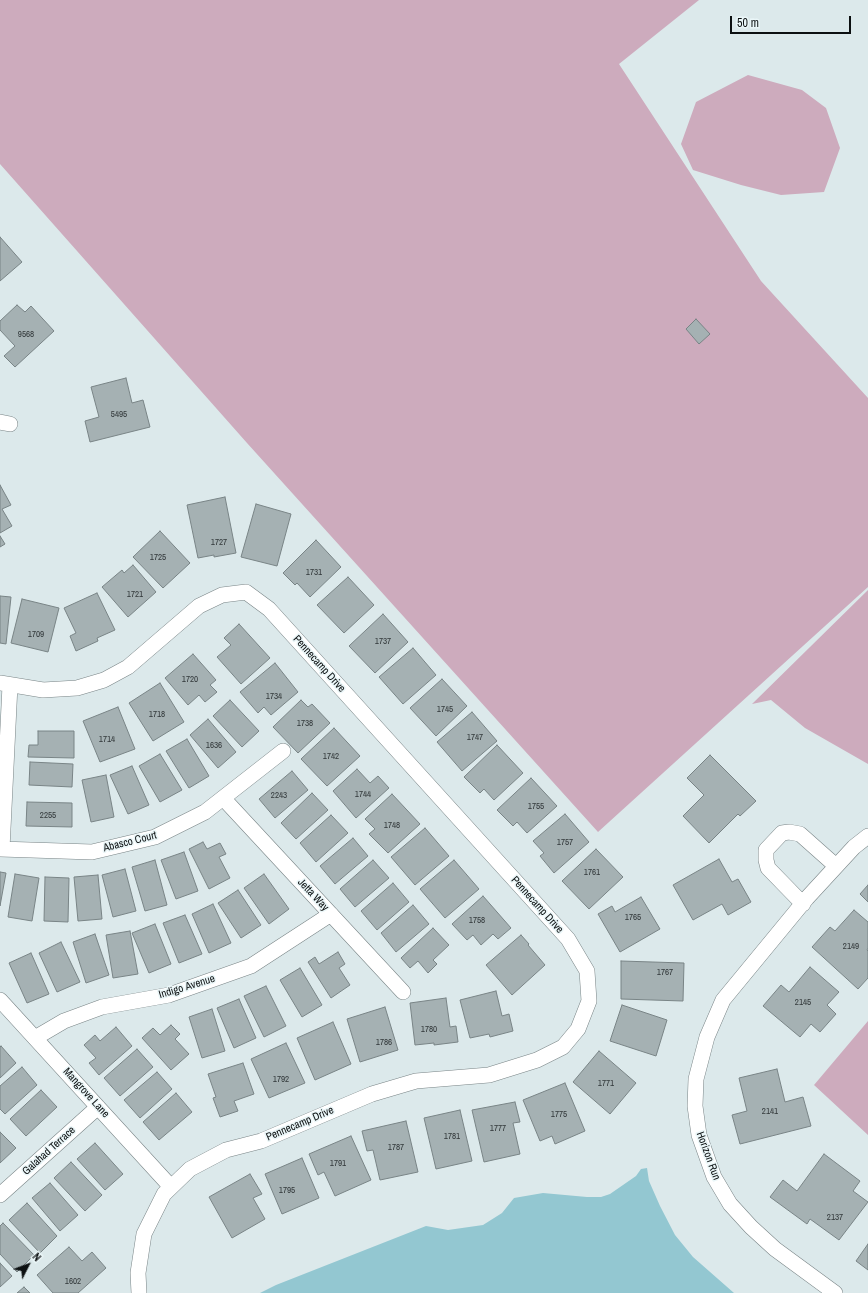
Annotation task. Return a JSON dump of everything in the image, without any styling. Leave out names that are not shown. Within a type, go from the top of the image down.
[{"type":"street","name":"Pennecamp Drive","points":[[5,684],[43,690],[77,688],[104,680],[128,667],[198,606],[222,595],[246,592],[269,609],[568,940],[587,971],[589,1001],[578,1028],[563,1047],[537,1060],[489,1075],[416,1081],[372,1094],[261,1141],[226,1150],[190,1169],[164,1194],[144,1234],[138,1273],[139,1293]]},
{"type":"street","points":[[1,849],[5,684]]},
{"type":"street","name":"Abasco Court","points":[[1,849],[92,852],[155,838],[205,812],[283,752]]},
{"type":"street","name":"Jetta Way","points":[[223,798],[403,992]]},
{"type":"street","points":[[803,904],[768,868],[766,850],[782,833],[789,832],[800,834],[836,866]]},
{"type":"street","name":"Horizon Run","points":[[835,1293],[775,1249],[751,1227],[730,1204],[714,1177],[699,1136],[695,1106],[696,1079],[707,1037],[723,1000],[836,866],[854,847],[868,836]]},
{"type":"street","name":"Indigo Avenue","points":[[35,1038],[64,1021],[102,1007],[169,995],[251,966],[331,914]]},
{"type":"street","name":"Mangrove Lane","points":[[0,1000],[171,1187]]},
{"type":"street","name":"Galahad Terrace","points":[[0,1195],[98,1107]]},
{"type":"shaded area","points":[[0,0],[699,0],[619,64],[761,281],[868,398],[868,587],[598,832],[247,443],[0,164]]},
{"type":"shaded area","points":[[748,75],[802,90],[826,108],[840,148],[824,192],[781,195],[741,185],[693,170],[681,144],[696,102]]},
{"type":"shaded area","points":[[868,590],[868,764],[805,728],[771,700],[752,704]]},
{"type":"shaded area","points":[[868,1021],[868,1135],[814,1085]]},
{"type":"water","points":[[647,1168],[649,1181],[675,1235],[693,1257],[734,1293],[260,1293],[276,1285],[426,1226],[448,1230],[483,1225],[502,1213],[514,1198],[543,1193],[601,1197],[610,1194],[636,1176],[641,1169]]},
{"type":"building","points":[[0,237],[22,262],[0,281]]},
{"type":"building","points":[[17,305],[25,312],[31,306],[54,331],[15,367],[4,356],[15,346],[0,330],[0,321]]},
{"type":"building","points":[[696,319],[710,334],[699,344],[686,329]]},
{"type":"building","points":[[126,378],[132,403],[143,400],[150,427],[90,442],[85,421],[99,417],[91,387]]},
{"type":"building","points":[[0,485],[11,505],[2,509],[12,526],[0,533]]},
{"type":"building","points":[[225,497],[236,553],[198,558],[187,505]]},
{"type":"building","points":[[256,504],[291,514],[277,566],[241,557]]},
{"type":"building","points":[[160,531],[190,563],[163,588],[133,557]]},
{"type":"building","points":[[0,536],[5,544],[0,547]]},
{"type":"building","points":[[316,540],[341,567],[310,597],[297,583],[295,585],[283,573]]},
{"type":"building","points":[[133,565],[156,592],[128,617],[102,587],[122,570],[124,573]]},
{"type":"building","points":[[348,577],[374,605],[344,633],[317,605]]},
{"type":"building","points":[[97,593],[115,630],[97,638],[98,641],[76,651],[70,636],[76,633],[64,608]]},
{"type":"building","points":[[0,596],[11,597],[6,644],[0,643]]},
{"type":"building","points":[[22,599],[59,608],[48,652],[11,643]]},
{"type":"building","points":[[383,614],[408,642],[375,673],[349,646]]},
{"type":"building","points":[[239,624],[270,658],[241,684],[217,657],[231,645],[224,638]]},
{"type":"building","points":[[413,648],[436,675],[403,704],[379,677]]},
{"type":"building","points":[[193,654],[216,680],[210,685],[217,692],[205,702],[199,695],[188,705],[165,678]]},
{"type":"building","points":[[275,663],[298,692],[271,715],[264,707],[258,713],[240,692]]},
{"type":"building","points":[[442,679],[467,706],[436,736],[410,708]]},
{"type":"building","points":[[160,683],[184,722],[153,741],[129,703]]},
{"type":"building","points":[[230,700],[259,731],[242,747],[213,716]]},
{"type":"building","points":[[301,700],[308,707],[312,704],[330,723],[298,753],[273,727]]},
{"type":"building","points":[[118,707],[135,749],[100,762],[83,721]]},
{"type":"building","points":[[472,712],[497,741],[462,771],[437,742]]},
{"type":"building","points":[[208,719],[236,752],[218,768],[190,735]]},
{"type":"building","points":[[334,728],[360,756],[327,786],[301,759]]},
{"type":"building","points":[[38,731],[74,731],[74,758],[28,757],[29,745],[38,745]]},
{"type":"building","points":[[187,739],[209,776],[189,788],[166,751]]},
{"type":"building","points":[[497,745],[523,773],[494,800],[484,789],[480,793],[464,777]]},
{"type":"building","points":[[160,754],[182,790],[160,802],[139,766]]},
{"type":"building","points":[[710,755],[756,801],[740,816],[738,814],[709,843],[683,816],[704,795],[687,778]]},
{"type":"building","points":[[30,762],[73,764],[72,787],[29,785]]},
{"type":"building","points":[[132,766],[149,805],[128,814],[110,775]]},
{"type":"building","points":[[357,769],[370,783],[378,776],[389,788],[356,818],[333,791]]},
{"type":"building","points":[[292,771],[308,790],[275,818],[259,799]]},
{"type":"building","points":[[106,775],[114,817],[91,822],[82,780]]},
{"type":"building","points":[[531,778],[557,806],[527,833],[517,822],[513,826],[497,810]]},
{"type":"building","points":[[312,793],[328,810],[296,839],[281,823]]},
{"type":"building","points":[[392,794],[420,824],[388,853],[369,834],[375,829],[365,819]]},
{"type":"building","points":[[27,802],[72,803],[72,827],[26,826]]},
{"type":"building","points":[[565,814],[589,842],[554,873],[540,856],[544,853],[533,841]]},
{"type":"building","points":[[331,815],[348,833],[316,862],[300,843]]},
{"type":"building","points":[[425,828],[449,856],[415,885],[391,857]]},
{"type":"building","points":[[353,838],[368,856],[335,884],[320,866]]},
{"type":"building","points":[[203,842],[207,849],[220,843],[226,854],[219,857],[230,878],[209,889],[189,849]]},
{"type":"building","points":[[596,849],[623,877],[589,909],[562,881]]},
{"type":"building","points":[[184,852],[198,891],[176,899],[161,860]]},
{"type":"building","points":[[719,859],[732,882],[738,879],[751,902],[728,915],[722,904],[693,920],[673,885]]},
{"type":"building","points":[[155,860],[167,905],[145,911],[132,867]]},
{"type":"building","points":[[373,860],[389,878],[355,907],[340,889]]},
{"type":"building","points":[[454,860],[479,889],[445,918],[420,889]]},
{"type":"building","points":[[125,869],[136,911],[113,917],[102,875]]},
{"type":"building","points":[[0,872],[6,873],[0,906]]},
{"type":"building","points":[[15,874],[39,878],[32,921],[8,917]]},
{"type":"building","points":[[264,874],[289,909],[269,924],[244,888]]},
{"type":"building","points":[[98,875],[102,919],[78,921],[74,877]]},
{"type":"building","points":[[45,877],[69,878],[68,922],[44,921]]},
{"type":"building","points":[[393,883],[409,902],[377,930],[361,911]]},
{"type":"building","points":[[868,885],[868,902],[860,894]]},
{"type":"building","points":[[238,890],[261,925],[241,938],[218,903]]},
{"type":"building","points":[[483,896],[511,928],[498,939],[493,934],[481,945],[473,935],[467,940],[452,924]]},
{"type":"building","points":[[641,897],[660,929],[620,952],[598,914],[612,906],[615,912]]},
{"type":"building","points":[[213,904],[231,943],[209,953],[192,914]]},
{"type":"building","points":[[413,905],[429,924],[396,952],[381,933]]},
{"type":"building","points":[[854,910],[868,922],[868,978],[858,989],[812,947],[830,927],[835,931]]},
{"type":"building","points":[[185,915],[202,954],[179,963],[163,923]]},
{"type":"building","points":[[155,924],[171,964],[149,973],[132,933]]},
{"type":"building","points":[[433,928],[449,945],[433,960],[437,964],[428,973],[418,961],[410,968],[401,958]]},
{"type":"building","points":[[130,931],[138,974],[113,978],[106,935]]},
{"type":"building","points":[[95,934],[109,975],[86,983],[73,942]]},
{"type":"building","points":[[521,935],[545,965],[512,995],[486,965]]},
{"type":"building","points":[[61,942],[80,982],[57,992],[39,953]]},
{"type":"building","points":[[338,952],[345,964],[339,968],[350,985],[331,998],[308,962],[315,957],[319,964]]},
{"type":"building","points":[[31,953],[49,994],[27,1003],[9,963]]},
{"type":"building","points":[[621,961],[684,963],[683,1001],[621,999]]},
{"type":"building","points":[[810,967],[839,992],[827,1005],[836,1014],[820,1032],[811,1024],[800,1037],[763,1006],[781,985],[789,992]]},
{"type":"building","points":[[300,968],[322,1005],[302,1017],[280,980]]},
{"type":"building","points":[[266,986],[286,1026],[264,1037],[244,996]]},
{"type":"building","points":[[496,991],[502,1016],[509,1014],[513,1031],[490,1037],[489,1034],[470,1038],[460,1000]]},
{"type":"building","points":[[446,998],[450,1027],[456,1026],[458,1042],[434,1045],[434,1043],[415,1045],[410,1003]]},
{"type":"building","points":[[239,999],[256,1038],[234,1048],[217,1008]]},
{"type":"building","points":[[622,1005],[667,1020],[656,1056],[610,1041]]},
{"type":"building","points":[[385,1007],[398,1050],[360,1062],[347,1019]]},
{"type":"building","points":[[212,1009],[225,1051],[202,1058],[189,1017]]},
{"type":"building","points":[[333,1022],[351,1064],[315,1080],[297,1038]]},
{"type":"building","points":[[171,1025],[180,1034],[175,1039],[189,1054],[171,1070],[142,1038],[153,1028],[160,1035]]},
{"type":"building","points":[[116,1027],[132,1046],[99,1075],[89,1063],[96,1058],[84,1045],[95,1035],[100,1041]]},
{"type":"building","points":[[286,1043],[305,1083],[269,1098],[251,1059]]},
{"type":"building","points":[[1,1046],[16,1063],[0,1078],[0,1047]]},
{"type":"building","points":[[137,1049],[153,1067],[120,1096],[104,1078]]},
{"type":"building","points":[[599,1051],[636,1083],[610,1114],[573,1082]]},
{"type":"building","points":[[243,1063],[254,1094],[234,1101],[238,1111],[220,1117],[213,1098],[216,1097],[208,1074]]},
{"type":"building","points":[[22,1067],[37,1085],[5,1114],[0,1109],[0,1086]]},
{"type":"building","points":[[777,1069],[785,1102],[803,1097],[811,1126],[740,1144],[732,1115],[747,1111],[739,1078]]},
{"type":"building","points":[[157,1072],[172,1089],[140,1118],[124,1100]]},
{"type":"building","points":[[565,1083],[585,1131],[555,1144],[552,1136],[540,1141],[523,1100]]},
{"type":"building","points":[[41,1090],[57,1107],[26,1136],[10,1119]]},
{"type":"building","points":[[176,1093],[192,1112],[159,1140],[143,1122]]},
{"type":"building","points":[[515,1102],[520,1122],[513,1123],[520,1154],[484,1162],[472,1110]]},
{"type":"building","points":[[460,1110],[472,1161],[436,1169],[424,1118]]},
{"type":"building","points":[[406,1121],[418,1172],[380,1180],[373,1150],[367,1151],[362,1131]]},
{"type":"building","points":[[0,1132],[16,1148],[0,1163]]},
{"type":"building","points":[[351,1136],[371,1180],[335,1196],[324,1172],[318,1175],[309,1154]]},
{"type":"building","points":[[95,1143],[123,1174],[105,1190],[77,1159]]},
{"type":"building","points":[[824,1154],[860,1181],[853,1191],[868,1202],[839,1240],[810,1219],[807,1224],[770,1197],[783,1180],[797,1191]]},
{"type":"building","points":[[302,1158],[319,1198],[282,1214],[265,1174]]},
{"type":"building","points":[[71,1162],[102,1195],[85,1211],[54,1178]]},
{"type":"building","points":[[250,1174],[262,1194],[253,1198],[265,1219],[232,1238],[209,1197]]},
{"type":"building","points":[[50,1183],[78,1215],[60,1231],[32,1198]]},
{"type":"building","points":[[27,1203],[57,1236],[40,1253],[9,1220]]},
{"type":"building","points":[[3,1223],[34,1255],[17,1272],[0,1254],[0,1226]]},
{"type":"building","points":[[868,1244],[868,1270],[856,1261]]},
{"type":"building","points":[[69,1247],[82,1261],[92,1252],[106,1268],[78,1293],[53,1293],[37,1275]]},
{"type":"building","points":[[0,1263],[12,1276],[0,1287]]},
{"type":"building","points":[[24,1287],[30,1293],[17,1293]]}]
